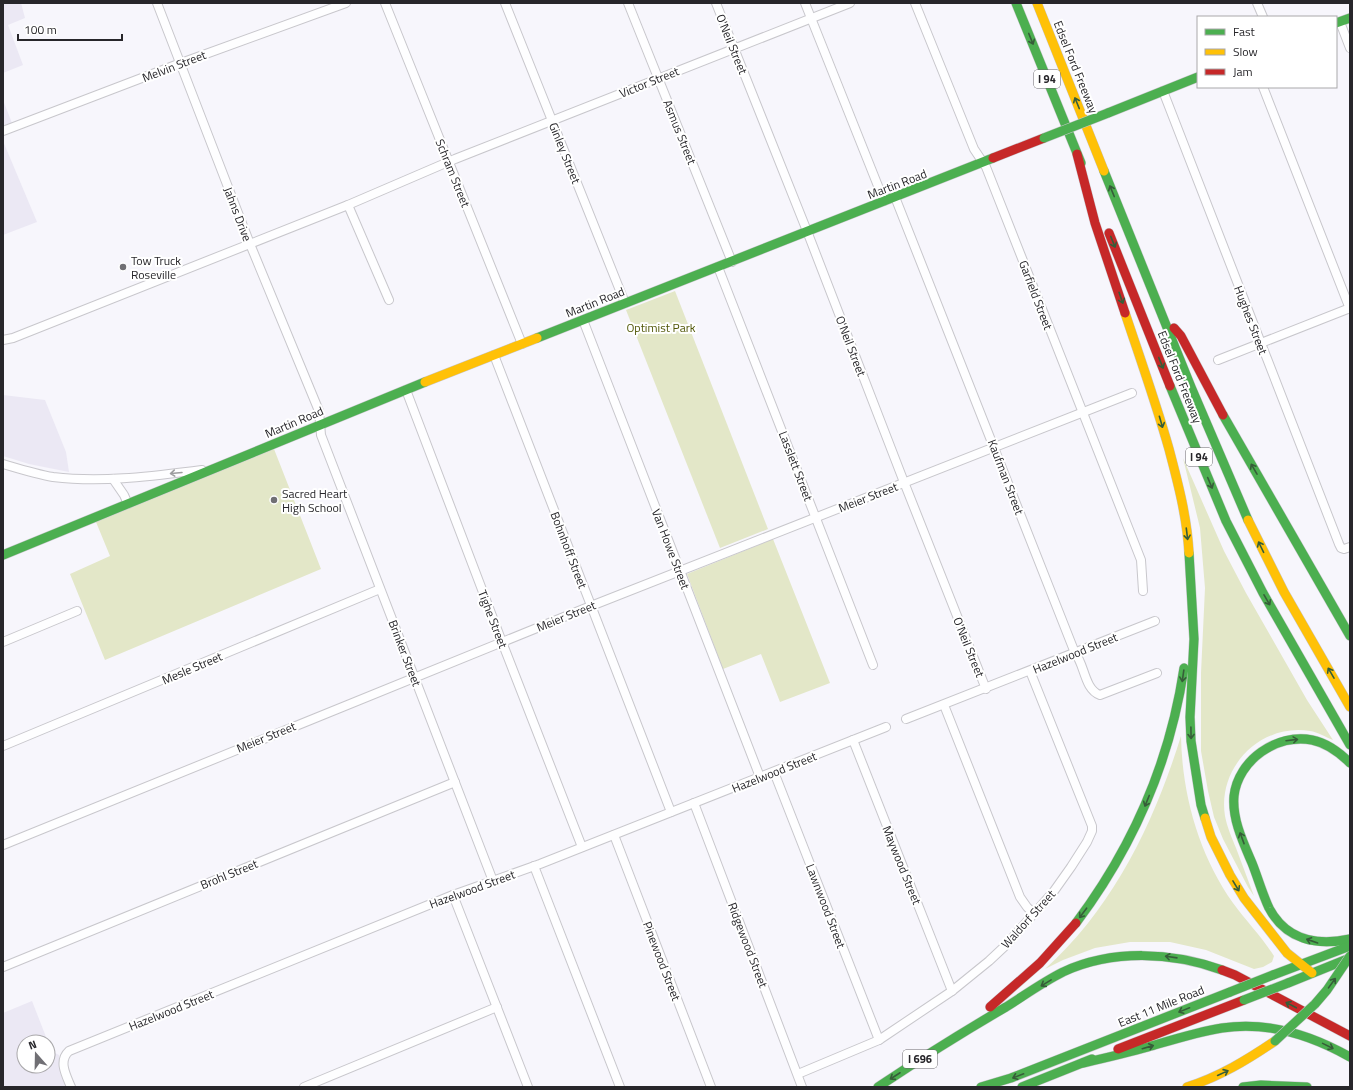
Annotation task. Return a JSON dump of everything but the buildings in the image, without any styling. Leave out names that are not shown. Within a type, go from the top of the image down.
[{"type":"main road","name":"Edsel Ford Freeway","points":[[1016,3],[1201,463],[1226,521],[1263,593],[1350,745]]},
{"type":"main road","name":"Edsel Ford Freeway","points":[[1037,3],[1227,475],[1244,513],[1284,592],[1350,707]]},
{"type":"main road","points":[[1338,23],[1350,18]]},
{"type":"main road","name":"Martin Road","points":[[3,555],[494,354],[732,262],[1197,77]]},
{"type":"main road","points":[[1077,154],[1096,223],[1159,414],[1178,482],[1187,531],[1191,582],[1194,639],[1190,717],[1191,741],[1201,805],[1211,837],[1230,876],[1244,898],[1287,952],[1312,974]]},
{"type":"main road","points":[[1161,313],[1181,336],[1212,396],[1350,636]]},
{"type":"main road","points":[[1280,514],[1302,544],[1350,620]]},
{"type":"main road","points":[[962,1032],[1047,956],[1068,933],[1104,882],[1137,824],[1168,743],[1180,694],[1188,639],[1191,582]]},
{"type":"main road","points":[[1350,763],[1335,750],[1323,743],[1303,739],[1279,742],[1260,753],[1246,767],[1237,783],[1234,807],[1241,836],[1260,886],[1272,912],[1278,921],[1284,927],[1318,943],[1338,942],[1350,939]]},
{"type":"main road","name":"East 11 Mile Road","points":[[981,1087],[1011,1078],[1350,946]]},
{"type":"main road","points":[[962,1032],[1064,972],[1109,959],[1143,955],[1190,960],[1235,975],[1350,1036]]},
{"type":"main road","points":[[1187,1087],[1225,1073],[1246,1061],[1275,1041],[1315,1004],[1350,957]]},
{"type":"main road","name":"East 11 Mile Road","points":[[1022,1087],[1312,974],[1350,957]]},
{"type":"main road","points":[[1083,1063],[1130,1052],[1194,1034],[1222,1028],[1249,1026],[1279,1029],[1300,1035],[1317,1041],[1350,1058]]},
{"type":"main road","name":"I 696","points":[[878,1087],[962,1032]]},
{"type":"main road","points":[[1243,1087],[1261,1085],[1307,1087]]},
{"type":"street","name":"Jahns Drive","points":[[157,3],[250,244],[319,411],[321,424]]},
{"type":"street","name":"Melvin Street","points":[[3,131],[181,63],[346,3]]},
{"type":"street","name":"Schram Street","points":[[385,3],[522,344]]},
{"type":"street","name":"Ginley Street","points":[[505,3],[625,303]]},
{"type":"street","name":"Asmus Street","points":[[628,3],[732,262]]},
{"type":"street","name":"O'Neil Street","points":[[716,3],[986,689]]},
{"type":"street","points":[[805,3],[884,201]]},
{"type":"street","name":"Victor Street","points":[[250,244],[348,205],[448,161],[850,3]]},
{"type":"street","name":"Garfield Street","points":[[915,3],[974,149],[986,167],[1141,560],[1143,591]]},
{"type":"street","points":[[1257,3],[1263,16]]},
{"type":"street","points":[[1338,23],[1350,48]]},
{"type":"street","points":[[1218,360],[1350,308],[1263,88]]},
{"type":"street","name":"Hughes Street","points":[[1162,91],[1341,548],[1344,549],[1350,547]]},
{"type":"street","name":"Kaufman Street","points":[[895,197],[1075,653],[1080,659],[1090,688],[1100,695],[1157,673]]},
{"type":"street","points":[[348,205],[389,300]]},
{"type":"street","points":[[3,340],[13,338],[250,244]]},
{"type":"street","name":"Lasslett Street","points":[[718,267],[873,665]]},
{"type":"street","name":"Van Howe Street","points":[[583,320],[760,777]]},
{"type":"street","name":"Bohnhoff Street","points":[[494,354],[671,812]]},
{"type":"street","name":"Tighe Street","points":[[406,390],[582,847]]},
{"type":"street","name":"Meier Street","points":[[3,844],[414,676],[995,448],[1082,412],[1132,394]]},
{"type":"street","name":"Brinker Street","points":[[321,424],[321,435],[493,881]]},
{"type":"street","points":[[3,464],[29,472],[52,476],[114,480],[214,468]]},
{"type":"street","points":[[114,480],[124,494],[128,504]]},
{"type":"street","name":"Mesle Street","points":[[3,746],[380,589]]},
{"type":"street","points":[[3,642],[77,611]]},
{"type":"street","name":"Hazelwood Street","points":[[906,719],[986,689],[1155,621]]},
{"type":"street","name":"Waldorf Street","points":[[798,1074],[879,1040],[952,991],[1005,946],[1034,914],[1054,891],[1087,842],[1092,831],[1092,826],[1030,671]]},
{"type":"street","points":[[944,705],[1020,897],[1034,914]]},
{"type":"street","name":"Hazelwood Street","points":[[71,1087],[63,1059],[69,1051],[453,895],[614,835],[886,727]]},
{"type":"street","name":"Maywood Street","points":[[853,740],[952,991]]},
{"type":"street","name":"Lawnwood Street","points":[[774,772],[879,1040]]},
{"type":"street","name":"Brohl Street","points":[[3,967],[455,782]]},
{"type":"street","name":"Ridgewood Street","points":[[694,803],[802,1087]]},
{"type":"street","name":"Pinewood Street","points":[[614,835],[711,1087]]},
{"type":"street","points":[[534,866],[620,1087]]},
{"type":"street","points":[[453,895],[528,1087]]},
{"type":"street","points":[[304,1087],[497,1007]]},
{"type":"shaded area","points":[[3,3],[21,3],[25,18],[8,25],[23,65],[3,73]]},
{"type":"shaded area","points":[[3,100],[12,123],[3,126]]},
{"type":"shaded area","points":[[3,141],[37,222],[3,235]]},
{"type":"shaded area","points":[[3,395],[45,400],[66,452],[69,472],[29,464],[3,456]]},
{"type":"shaded area","points":[[32,1001],[45,1034],[16,1034],[16,1074],[56,1074],[56,1054],[59,1055],[59,1062],[69,1087],[3,1087],[3,1013]]},
{"type":"green space","name":"Optimist Park","points":[[675,291],[768,529],[720,548],[626,310]]},
{"type":"green space","points":[[274,449],[321,569],[105,660],[70,574],[110,556],[96,522]]},
{"type":"green space","points":[[1183,458],[1224,551],[1246,593],[1307,700],[1333,740],[1319,733],[1310,731],[1292,730],[1275,734],[1259,741],[1246,752],[1235,765],[1228,781],[1224,798],[1225,816],[1254,896],[1223,839],[1214,817],[1201,751],[1201,673],[1205,588],[1200,528]]},
{"type":"green space","points":[[773,539],[830,683],[780,702],[761,654],[723,669],[687,574]]},
{"type":"green space","points":[[1181,736],[1182,758],[1189,802],[1202,845],[1221,884],[1233,903],[1274,956],[1272,962],[1263,967],[1254,969],[1206,950],[1170,942],[1130,942],[1095,948],[1063,960],[1045,969],[1069,945],[1091,919],[1111,891],[1128,862],[1158,801]]},
{"type":"traffic: fast","points":[[1016,3],[1081,163]]},
{"type":"traffic: fast","points":[[1337,23],[1350,18]]},
{"type":"traffic: fast","points":[[1108,113],[1197,77]]},
{"type":"traffic: fast","points":[[1044,138],[1108,113]]},
{"type":"traffic: fast","points":[[537,338],[993,158]]},
{"type":"traffic: fast","points":[[1104,171],[1191,387],[1248,520]]},
{"type":"traffic: fast","points":[[3,555],[425,382]]},
{"type":"traffic: fast","points":[[1170,386],[1226,521],[1263,593],[1350,745]]},
{"type":"traffic: fast","points":[[1223,415],[1350,636]]},
{"type":"traffic: fast","points":[[1189,553],[1194,639],[1190,717],[1191,741],[1201,805],[1205,818]]},
{"type":"traffic: fast","points":[[1076,923],[1115,864],[1132,834],[1146,802],[1159,770],[1169,737],[1178,703],[1184,668]]},
{"type":"traffic: fast","points":[[1350,763],[1342,755],[1323,743],[1299,739],[1286,741],[1273,745],[1261,752],[1251,761],[1243,771],[1237,783],[1234,796],[1236,822],[1269,908],[1276,919],[1293,934],[1314,941],[1326,942],[1350,939]]},
{"type":"traffic: fast","points":[[1273,975],[1350,946]]},
{"type":"traffic: fast","points":[[878,1087],[1048,980],[1063,972],[1082,965],[1102,959],[1142,956],[1183,959],[1222,970]]},
{"type":"traffic: fast","points":[[1275,1041],[1315,1004],[1327,990],[1350,956]]},
{"type":"traffic: fast","points":[[1288,983],[1350,958]]},
{"type":"traffic: fast","points":[[1230,992],[1273,975]]},
{"type":"traffic: fast","points":[[1244,1000],[1288,983]]},
{"type":"traffic: fast","points":[[981,1087],[1011,1078],[1230,992]]},
{"type":"traffic: fast","points":[[1083,1063],[1185,1036],[1239,1026],[1272,1028],[1304,1036],[1350,1057]]},
{"type":"traffic: fast","points":[[1022,1087],[1092,1059]]},
{"type":"traffic: fast","points":[[1243,1087],[1261,1085],[1307,1087]]},
{"type":"traffic: slow","points":[[1037,3],[1104,171]]},
{"type":"traffic: slow","points":[[1125,313],[1169,449],[1179,487],[1189,553]]},
{"type":"traffic: slow","points":[[425,382],[537,338]]},
{"type":"traffic: slow","points":[[1248,520],[1284,592],[1350,707]]},
{"type":"traffic: slow","points":[[1205,818],[1211,837],[1230,875],[1244,898],[1287,953],[1312,973]]},
{"type":"traffic: slow","points":[[1187,1087],[1199,1083],[1232,1067],[1275,1041]]},
{"type":"traffic: jam","points":[[993,158],[1044,138]]},
{"type":"traffic: jam","points":[[1077,154],[1095,223],[1125,313]]},
{"type":"traffic: jam","points":[[1109,233],[1170,386]]},
{"type":"traffic: jam","points":[[1174,328],[1181,336],[1223,415]]},
{"type":"traffic: jam","points":[[990,1007],[1040,963],[1076,923]]},
{"type":"traffic: jam","points":[[1222,970],[1235,975],[1350,1036]]},
{"type":"traffic: jam","points":[[1118,1049],[1244,1000]]},
{"type":"place","name":"Tow Truck Roseville","points":[[123,267]]},
{"type":"place","name":"Sacred Heart High School","points":[[274,500]]}]
